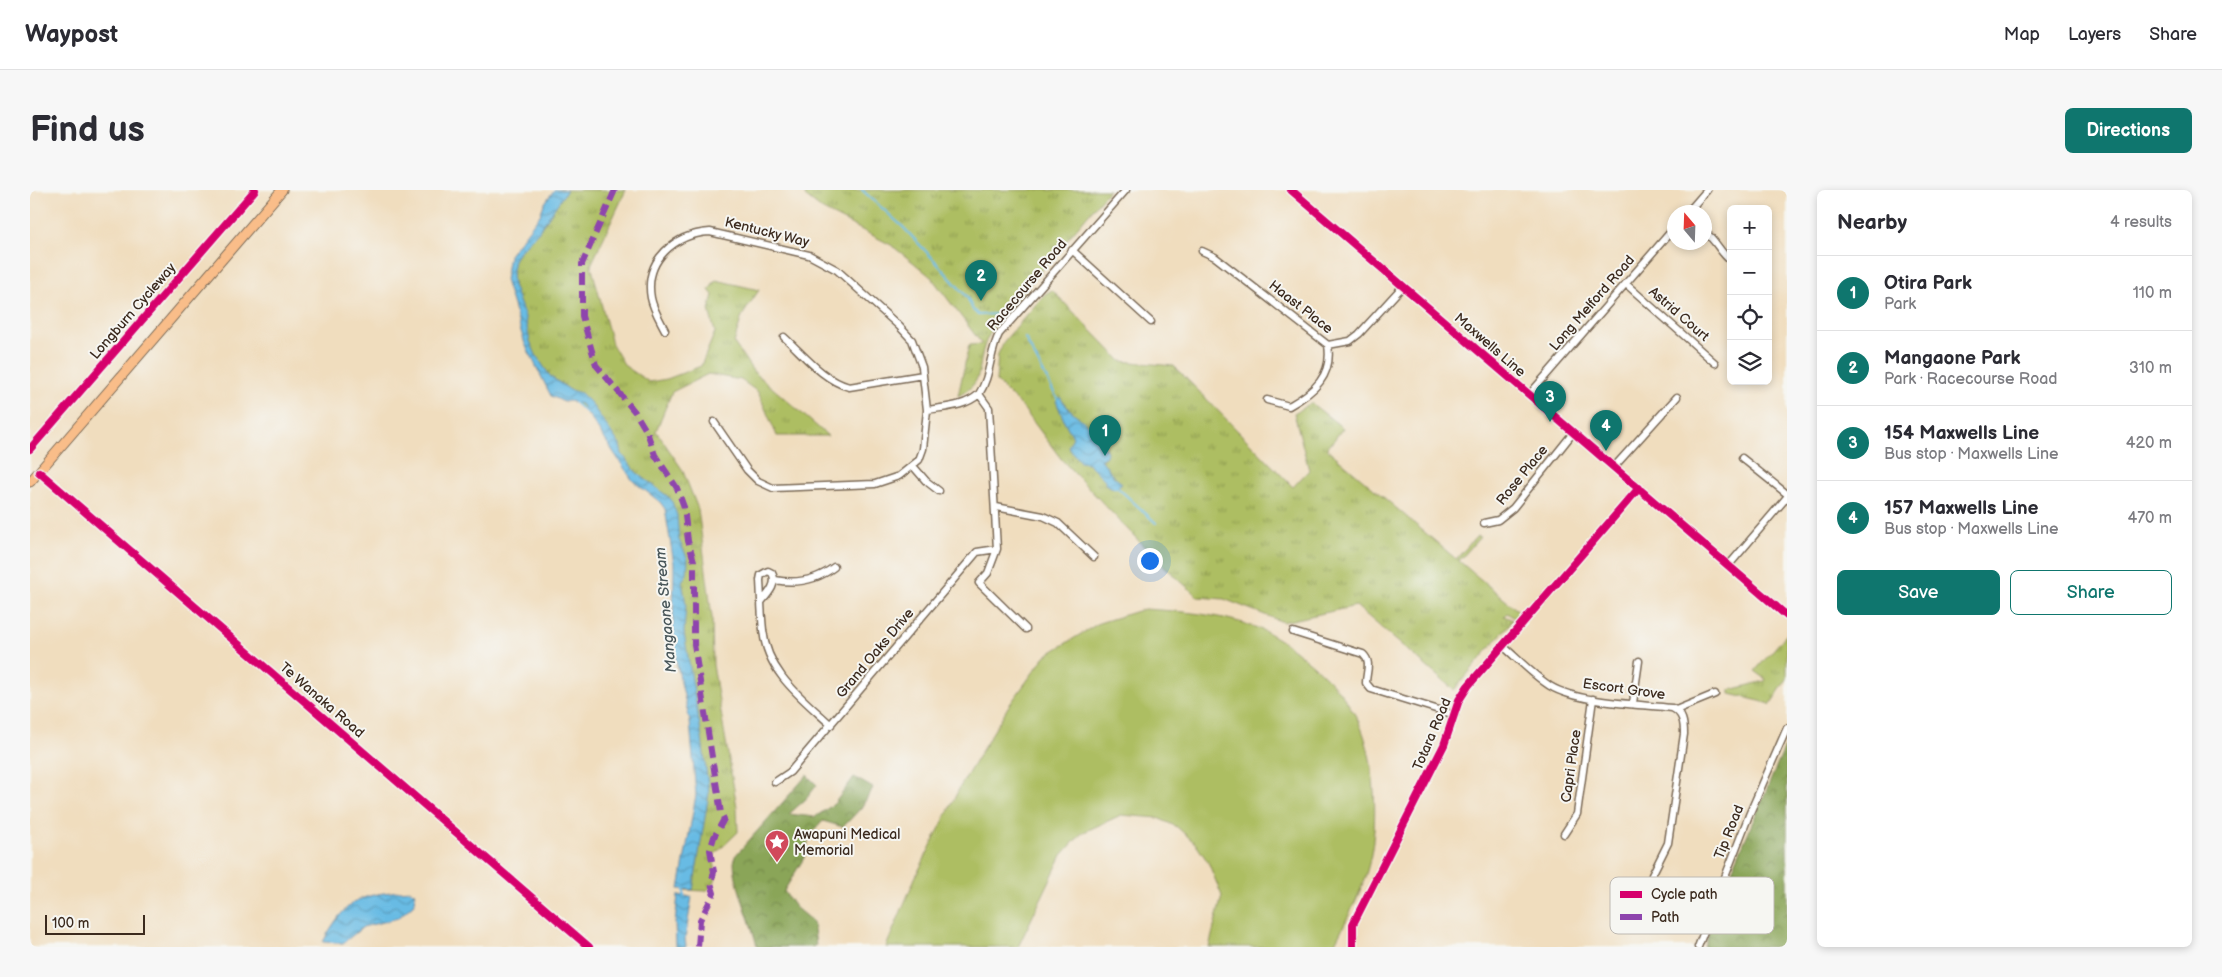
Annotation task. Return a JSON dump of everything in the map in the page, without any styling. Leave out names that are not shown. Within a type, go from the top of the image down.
[{"type":"main road","points":[[30,482],[282,190]]},
{"type":"street","name":"Racecourse Road","points":[[979,394],[986,382],[992,350],[999,334],[1126,190]]},
{"type":"street","name":"Maxwells Line","points":[[1291,190],[1787,616]]},
{"type":"street","points":[[1694,205],[1707,190]]},
{"type":"street","name":"Kentucky Way","points":[[665,330],[654,310],[651,279],[658,259],[673,243],[688,235],[710,232],[723,234],[809,255],[837,270],[906,333],[920,358],[924,375],[927,410],[923,449],[914,466]]},
{"type":"street","name":"Long Melford Road","points":[[1529,395],[1667,236]]},
{"type":"street","points":[[1712,237],[1727,258]]},
{"type":"street","points":[[1072,250],[1151,322]]},
{"type":"street","name":"Haast Place","points":[[1202,251],[1215,257],[1328,345],[1350,341],[1359,334],[1402,286]]},
{"type":"street","name":"Astrid Court","points":[[1626,284],[1715,363]]},
{"type":"street","points":[[784,337],[827,377],[838,384],[849,387],[924,375]]},
{"type":"street","points":[[1267,400],[1289,406],[1306,396],[1319,383],[1326,371],[1330,358],[1328,345]]},
{"type":"street","points":[[927,410],[960,404],[974,399],[979,394],[989,408],[998,549],[988,573],[979,583],[1026,629]]},
{"type":"street","points":[[1614,467],[1677,397]]},
{"type":"street","points":[[714,422],[746,470],[758,481],[773,488],[875,484],[899,476],[914,466],[926,481],[939,490]]},
{"type":"street","name":"Rose Place","points":[[1484,523],[1498,520],[1513,508],[1573,433]]},
{"type":"street","points":[[1729,565],[1787,496],[1742,458]]},
{"type":"street","name":"Te Wanaka Road","points":[[39,472],[590,947]]},
{"type":"street","name":"Totara Road","points":[[1353,947],[1354,924],[1444,745],[1460,700],[1468,686],[1639,488]]},
{"type":"street","points":[[996,507],[1043,516],[1058,523],[1094,557]]},
{"type":"street","name":"Grand Oaks Drive","points":[[775,782],[790,772],[978,552],[998,549]]},
{"type":"street","points":[[775,580],[804,581],[822,576],[834,567]]},
{"type":"street","points":[[762,601],[771,590],[775,580],[772,573],[768,571],[761,575],[763,631],[768,651],[776,669],[792,690],[831,725]]},
{"type":"street","points":[[1293,632],[1363,654],[1369,666],[1366,683],[1371,689],[1455,714]]},
{"type":"street","name":"Escort Grove","points":[[1503,646],[1549,685],[1560,691],[1593,699],[1676,710],[1682,719],[1684,734],[1668,843],[1652,875]]},
{"type":"street","points":[[1633,703],[1639,660]]},
{"type":"street","points":[[1676,710],[1715,694]]},
{"type":"street","name":"Capri Place","points":[[1564,834],[1577,814],[1593,699]]},
{"type":"street","name":"Tip Road","points":[[1725,877],[1749,815],[1787,728]]},
{"type":"street","name":"Tip Road","points":[[1698,947],[1703,934]]},
{"type":"green space","points":[[559,190],[626,190],[591,265],[612,344],[625,366],[649,382],[667,379],[701,366],[715,332],[709,310],[713,295],[709,290],[716,280],[759,290],[742,316],[734,343],[753,371],[828,436],[777,436],[758,392],[741,380],[708,374],[672,392],[656,431],[682,469],[698,509],[712,617],[713,665],[737,807],[738,832],[714,855],[716,878],[706,891],[684,890],[699,784],[677,570],[665,505],[634,478],[593,419],[558,388],[532,355],[519,318],[509,259]]},
{"type":"green space","points":[[807,190],[1109,190],[995,325],[985,344],[976,381],[958,396],[969,345],[982,344],[931,277],[891,245],[823,210],[805,196]]},
{"type":"green space","points":[[1052,290],[1121,361],[1174,366],[1293,487],[1309,470],[1294,413],[1311,403],[1343,428],[1327,449],[1456,559],[1477,536],[1480,537],[1459,561],[1522,614],[1517,620],[1507,613],[1504,616],[1513,620],[1454,690],[1356,606],[1283,622],[1224,599],[1198,597],[1153,556],[1062,460],[1023,408],[996,381],[998,354],[1005,340],[1045,294]]},
{"type":"green space","points":[[1144,609],[1213,616],[1239,622],[1266,632],[1292,648],[1318,670],[1331,682],[1349,704],[1362,729],[1368,748],[1374,790],[1374,834],[1364,881],[1333,947],[1209,947],[1222,896],[1208,862],[1195,843],[1177,827],[1158,818],[1121,815],[1082,833],[1062,855],[1018,947],[886,947],[915,878],[960,787],[1008,707],[1045,656],[1099,623]]},
{"type":"green space","points":[[1787,634],[1787,679],[1770,705],[1730,694],[1730,690],[1765,681],[1766,679],[1755,671]]},
{"type":"green space","points":[[1787,742],[1787,947],[1704,947],[1708,934],[1774,934],[1774,877],[1729,877]]},
{"type":"green space","points":[[807,775],[817,785],[806,799],[789,814],[815,817],[834,804],[854,777],[873,788],[861,808],[843,827],[823,821],[810,835],[804,858],[784,891],[795,907],[813,922],[816,945],[812,947],[757,947],[735,874],[735,856]]},
{"type":"water","points":[[554,190],[567,190],[539,231],[519,252],[514,260],[512,271],[513,285],[525,317],[530,341],[536,355],[550,376],[570,390],[581,393],[590,402],[620,445],[622,454],[636,472],[671,499],[677,515],[679,540],[688,559],[687,574],[682,581],[686,604],[684,633],[702,738],[709,793],[693,890],[679,889],[696,795],[690,722],[675,656],[673,629],[674,564],[665,509],[660,502],[633,481],[581,404],[569,401],[564,402],[551,396],[525,344],[505,280],[509,255],[540,215],[544,204]]},
{"type":"water","points":[[1060,397],[1068,408],[1096,432],[1107,452],[1106,456],[1101,459],[1114,477],[1122,483],[1115,489],[1105,484],[1105,480],[1088,463],[1080,462],[1068,447],[1073,437],[1056,401]]},
{"type":"water","points":[[409,890],[415,893],[414,904],[398,918],[363,927],[343,943],[323,942],[340,916],[357,901],[378,894]]},
{"type":"water","points":[[678,895],[692,897],[685,939],[686,947],[676,947],[675,923]]},
{"type":"waterway","points":[[862,190],[903,227],[935,261],[967,297],[973,310],[978,315],[997,314]]},
{"type":"waterway","points":[[1025,338],[1058,400]]},
{"type":"waterway","name":"Mangaone Stream","points":[[574,402],[587,413]]},
{"type":"waterway","points":[[1117,487],[1156,523]]},
{"type":"waterway","name":"Mangaone Stream","points":[[684,887],[684,897]]},
{"type":"marked path","points":[[615,190],[582,264],[582,316],[596,365],[635,412],[647,432],[655,455],[677,488],[684,507],[688,541],[694,561],[694,644],[721,813],[724,819],[714,837],[710,850],[714,872],[711,883],[714,893],[700,920],[698,947]]},
{"type":"cycle path","name":"Longburn Cycleway","points":[[30,449],[255,190]]},
{"type":"cycle path","points":[[1291,190],[1787,616]]},
{"type":"cycle path","points":[[39,472],[589,947]]},
{"type":"cycle path","points":[[1353,947],[1353,924],[1444,745],[1459,700],[1468,686],[1639,488]]},
{"type":"place","name":"Mangaone Park","points":[[981,301]]},
{"type":"place","name":"154 Maxwells Line","points":[[1550,422]]},
{"type":"place","name":"157 Maxwells Line","points":[[1606,451]]},
{"type":"place","name":"Otira Park","points":[[1105,456]]},
{"type":"place","name":"Awapuni Medical Memorial","points":[[777,863]]}]
